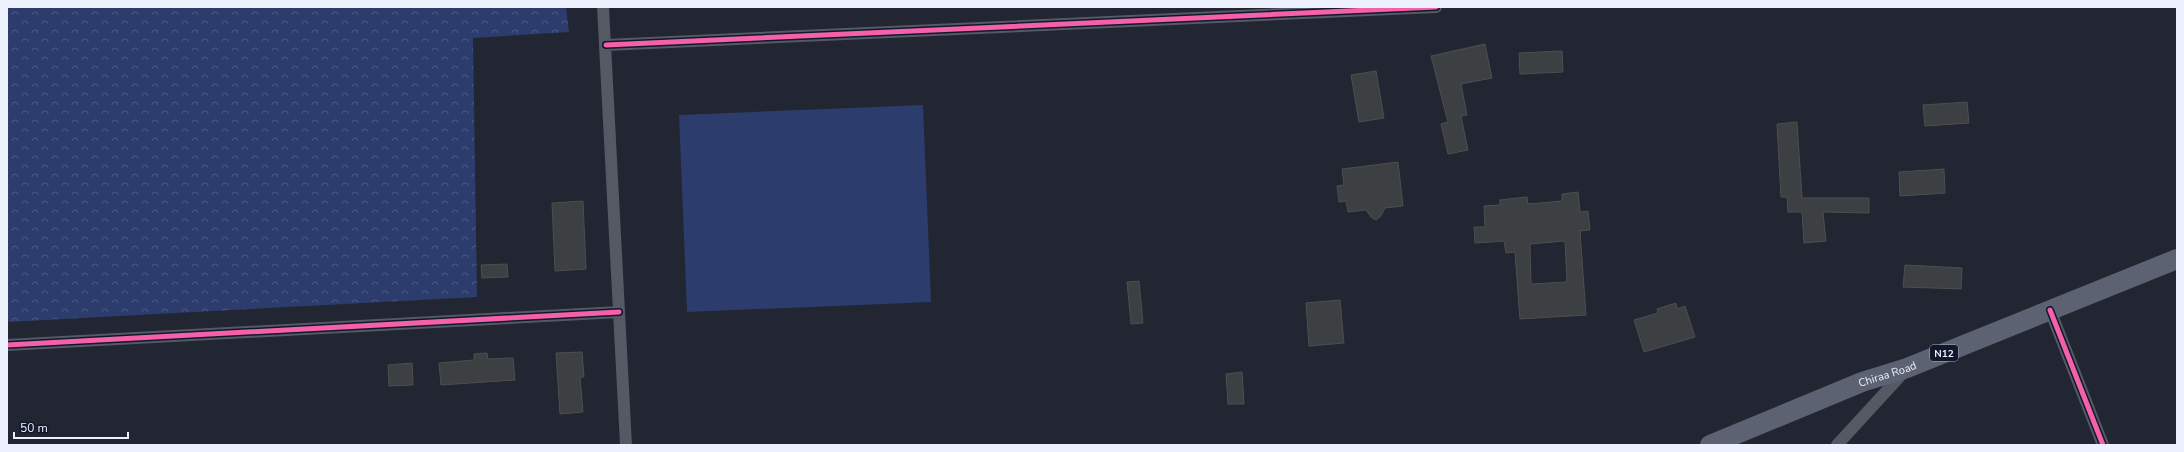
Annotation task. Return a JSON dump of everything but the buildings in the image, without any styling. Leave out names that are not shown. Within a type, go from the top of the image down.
[{"type":"highway","name":"Chiraa Road","points":[[1710,445],[1862,382],[1907,368],[2177,259]]},
{"type":"street","points":[[603,7],[626,445]]},
{"type":"street","points":[[606,45],[1224,12],[1436,7]]},
{"type":"street","points":[[2050,310],[2104,445]]},
{"type":"street","points":[[7,345],[619,312]]},
{"type":"street","points":[[1837,445],[1907,368]]},
{"type":"green space","points":[[7,7],[566,7],[569,32],[473,38],[477,297],[7,322]]},
{"type":"green space","points":[[923,105],[931,302],[687,312],[679,115]]},
{"type":"cycle path","points":[[606,45],[1436,7]]},
{"type":"cycle path","points":[[2050,310],[2103,445]]},
{"type":"cycle path","points":[[7,345],[619,312]]}]
